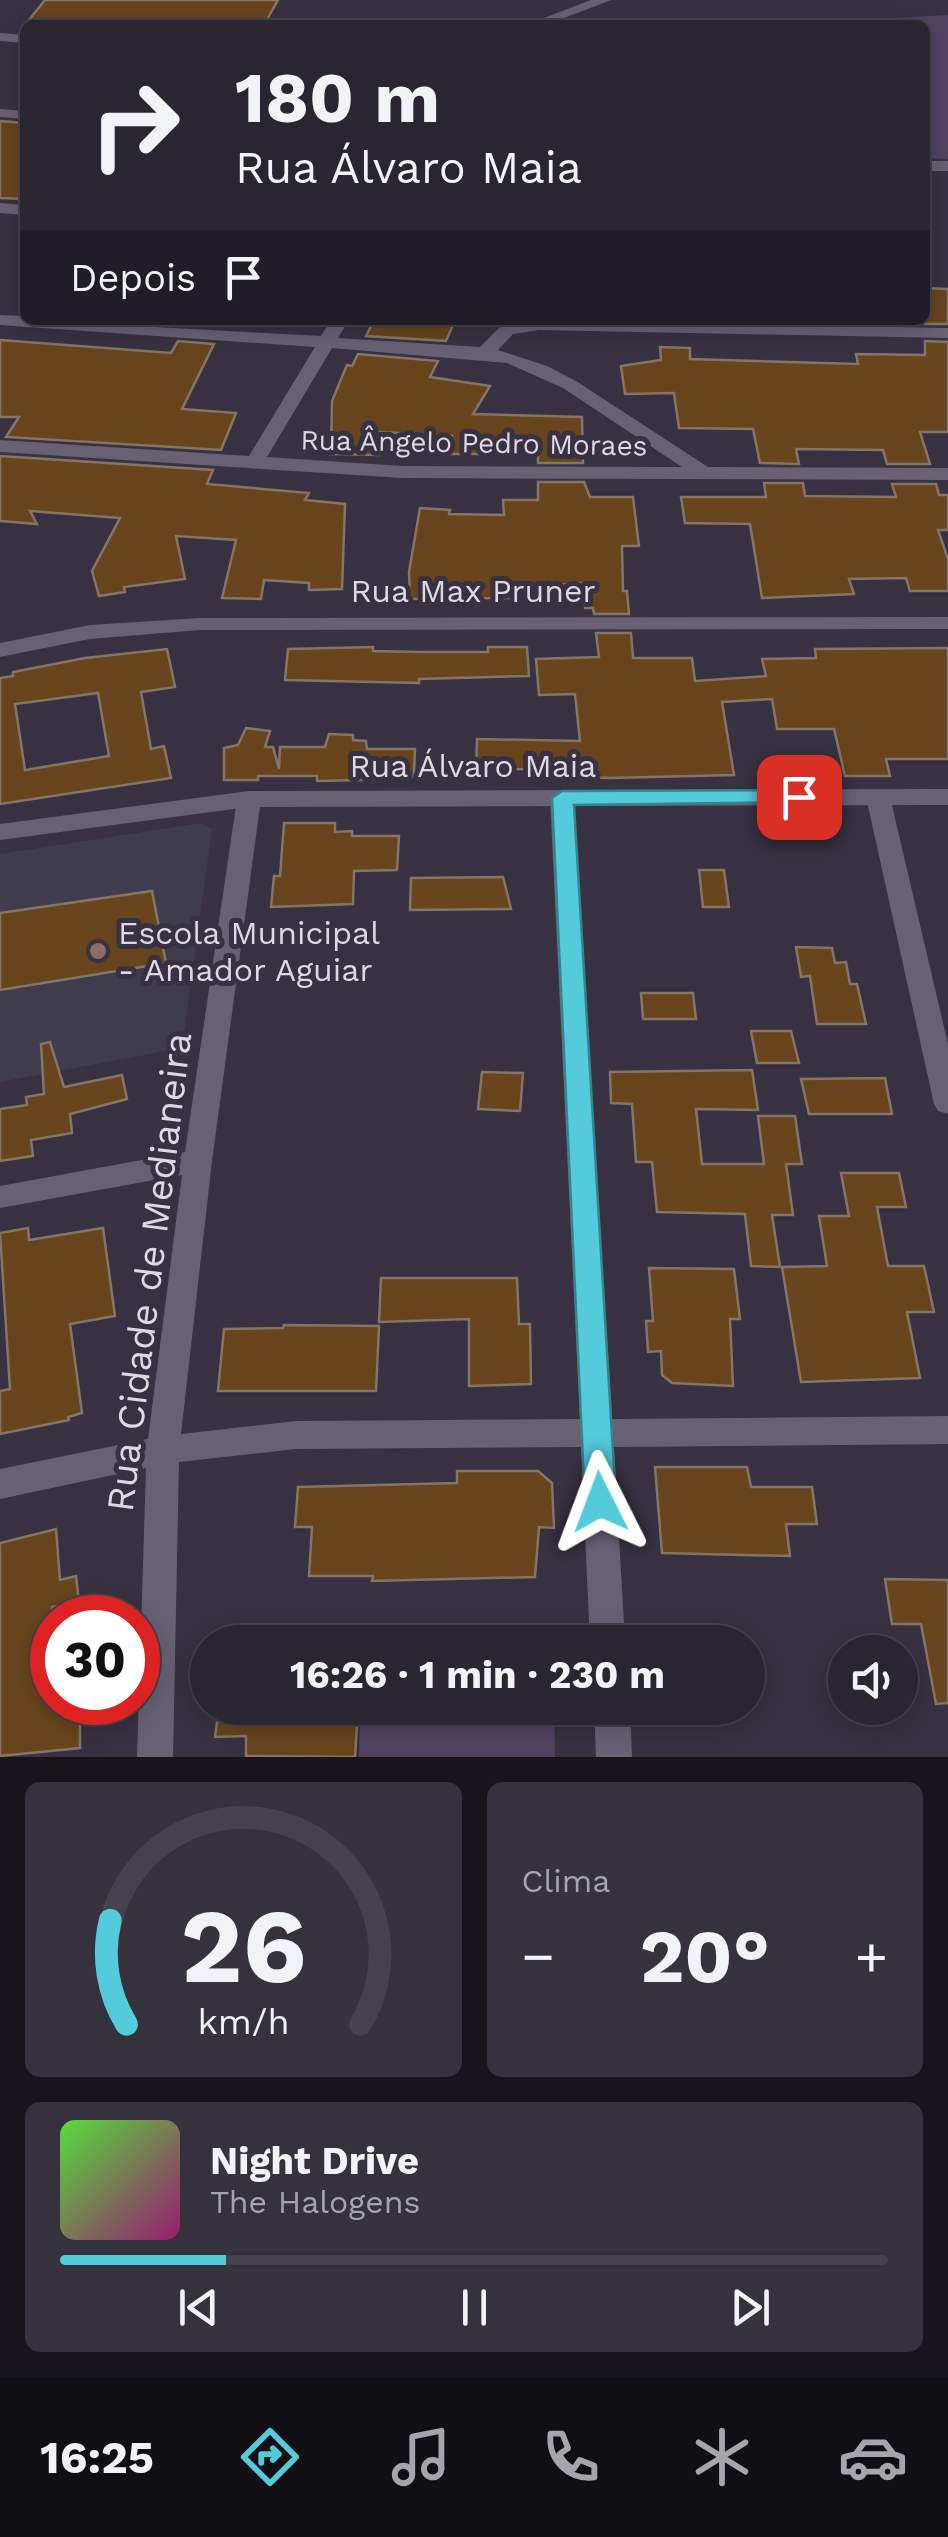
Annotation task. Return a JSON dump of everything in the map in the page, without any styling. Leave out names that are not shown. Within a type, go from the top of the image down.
[{"type":"street","points":[[557,0],[600,1]]},
{"type":"street","points":[[546,20],[600,1]]},
{"type":"street","points":[[74,325],[518,359],[548,372],[705,474]]},
{"type":"street","points":[[253,465],[337,325]]},
{"type":"street","points":[[485,354],[508,329],[533,325]]},
{"type":"street","points":[[584,325],[948,333]]},
{"type":"street","name":"Rua Ângelo Pedro Moraes","points":[[0,446],[402,472],[948,474]]},
{"type":"street","name":"Rua Max Pruner","points":[[0,650],[90,632],[200,624],[948,623]]},
{"type":"street","points":[[878,797],[948,1104]]},
{"type":"street","name":"Rua Álvaro Maia","points":[[0,832],[249,798],[948,797]]},
{"type":"street","name":"Rua Cidade de Medianeira","points":[[155,1757],[163,1450],[198,1161],[249,798]]},
{"type":"street","points":[[562,798],[607,1625]]},
{"type":"street","points":[[0,1197],[198,1161]]},
{"type":"street","points":[[0,1484],[163,1450],[360,1432],[948,1430]]},
{"type":"street","points":[[613,1725],[614,1757]]},
{"type":"shaded area","points":[[948,15],[948,159],[930,158],[930,20],[858,20]]},
{"type":"shaded area","name":"Escola Municipal - Amador Aguiar","points":[[201,823],[212,829],[182,1048],[0,1082],[0,854]]},
{"type":"shaded area","points":[[360,1725],[554,1725],[555,1757],[359,1757]]},
{"type":"building","points":[[45,0],[278,0],[267,20],[29,20]]},
{"type":"building","points":[[0,121],[20,123],[20,199],[0,198]]},
{"type":"building","points":[[930,288],[948,289],[948,324],[930,324]]},
{"type":"building","points":[[372,325],[453,325],[446,341],[366,336]]},
{"type":"building","points":[[0,340],[171,353],[178,341],[214,344],[182,409],[236,413],[221,450],[6,437],[19,417],[0,417]]},
{"type":"building","points":[[925,341],[948,342],[948,432],[920,432],[930,464],[887,464],[883,450],[796,449],[799,464],[760,463],[753,429],[679,428],[674,393],[625,394],[621,366],[661,360],[660,347],[690,348],[690,359],[858,364],[856,354],[925,355]]},
{"type":"building","points":[[358,354],[438,361],[430,377],[490,386],[473,414],[582,417],[583,463],[538,463],[538,448],[478,442],[478,454],[451,454],[452,436],[380,432],[380,455],[331,454],[332,401],[347,365],[352,366]]},
{"type":"building","points":[[0,456],[213,470],[207,484],[309,493],[305,500],[345,504],[342,589],[309,590],[309,583],[264,580],[261,599],[222,598],[236,540],[176,536],[185,579],[124,587],[125,592],[99,596],[92,571],[120,518],[30,511],[37,524],[0,521]]},
{"type":"building","points":[[538,482],[584,482],[590,497],[633,497],[639,546],[622,546],[623,591],[627,591],[629,614],[594,614],[593,608],[585,608],[582,583],[514,588],[515,598],[410,599],[409,572],[420,508],[450,510],[449,514],[504,515],[503,500],[538,500]]},
{"type":"building","points":[[764,483],[803,483],[805,496],[896,497],[892,484],[936,484],[939,495],[948,495],[948,530],[938,530],[948,559],[948,591],[910,591],[906,578],[849,579],[854,594],[762,598],[750,524],[685,523],[681,497],[766,497]]},
{"type":"building","points":[[596,633],[631,633],[633,658],[692,658],[695,681],[766,676],[762,659],[816,658],[815,649],[948,648],[948,759],[886,759],[890,776],[845,776],[834,729],[777,729],[772,699],[722,702],[734,775],[610,778],[528,776],[528,769],[476,770],[477,739],[580,741],[575,694],[539,695],[536,659],[599,657]]},
{"type":"building","points":[[373,647],[373,651],[488,652],[488,647],[527,647],[529,676],[419,679],[419,683],[285,680],[288,649]]},
{"type":"building","points":[[167,649],[175,687],[141,692],[151,749],[164,746],[171,778],[0,804],[0,678],[85,658]],"holes":[[[98,693],[109,756],[25,770],[15,704]]]},
{"type":"building","points":[[246,728],[270,731],[265,747],[273,747],[279,769],[280,747],[325,747],[329,734],[353,735],[353,740],[366,741],[367,749],[415,749],[414,774],[410,779],[317,781],[317,776],[258,776],[258,780],[224,780],[224,748],[238,745]]},
{"type":"building","points":[[284,823],[335,823],[335,832],[352,831],[352,836],[399,836],[397,870],[354,871],[353,904],[271,907],[274,876],[280,876]]},
{"type":"building","points":[[699,870],[724,870],[729,907],[703,907]]},
{"type":"building","points":[[503,877],[511,909],[410,910],[411,878]]},
{"type":"building","points":[[152,891],[166,963],[0,990],[0,913]]},
{"type":"building","points":[[796,947],[832,948],[835,963],[846,962],[850,984],[857,984],[866,1024],[817,1024],[810,976],[801,977]]},
{"type":"building","points":[[641,993],[693,993],[696,1019],[643,1019]]},
{"type":"building","points":[[751,1031],[791,1031],[799,1063],[757,1063]]},
{"type":"building","points":[[50,1042],[64,1087],[122,1075],[127,1099],[70,1114],[72,1133],[31,1140],[33,1156],[0,1161],[0,1109],[27,1105],[26,1097],[44,1094],[41,1044]]},
{"type":"building","points":[[752,1070],[758,1110],[696,1109],[702,1164],[764,1164],[758,1116],[795,1116],[802,1164],[786,1164],[793,1215],[772,1215],[780,1267],[751,1266],[745,1214],[657,1212],[652,1162],[636,1162],[632,1104],[611,1103],[610,1072]]},
{"type":"building","points":[[482,1072],[523,1073],[520,1111],[478,1109]]},
{"type":"building","points":[[885,1078],[892,1114],[809,1114],[801,1079]]},
{"type":"building","points":[[841,1173],[899,1173],[906,1207],[877,1207],[888,1266],[924,1266],[934,1312],[907,1312],[920,1378],[801,1382],[782,1267],[827,1266],[819,1216],[849,1216]]},
{"type":"building","points":[[28,1228],[29,1240],[103,1228],[115,1316],[70,1324],[82,1413],[68,1417],[69,1420],[0,1434],[0,1391],[10,1389],[0,1233]]},
{"type":"building","points":[[649,1268],[734,1269],[740,1319],[730,1319],[733,1386],[672,1383],[662,1375],[661,1351],[648,1352],[646,1321],[653,1321]]},
{"type":"building","points":[[381,1278],[517,1278],[519,1324],[530,1324],[531,1384],[469,1386],[469,1319],[379,1322]]},
{"type":"building","points":[[379,1326],[376,1391],[218,1391],[224,1329]]},
{"type":"building","points":[[655,1467],[747,1467],[751,1487],[812,1487],[817,1524],[786,1524],[790,1556],[662,1553]]},
{"type":"building","points":[[457,1471],[538,1471],[552,1483],[554,1528],[539,1527],[535,1577],[372,1581],[373,1576],[309,1576],[312,1527],[295,1527],[298,1487],[457,1483]]},
{"type":"building","points":[[56,1529],[60,1580],[76,1576],[78,1595],[30,1595],[30,1725],[80,1725],[80,1748],[0,1756],[0,1543]]},
{"type":"building","points":[[885,1579],[948,1580],[948,1703],[936,1704],[921,1624],[892,1624]]},
{"type":"building","points":[[217,1725],[357,1725],[355,1757],[246,1756],[246,1736],[215,1737]]},
{"type":"place","name":"Escola Municipal - Amador Aguiar","points":[[98,951]]},
{"type":"route","points":[[600,1502],[562,798],[799,797]]}]
